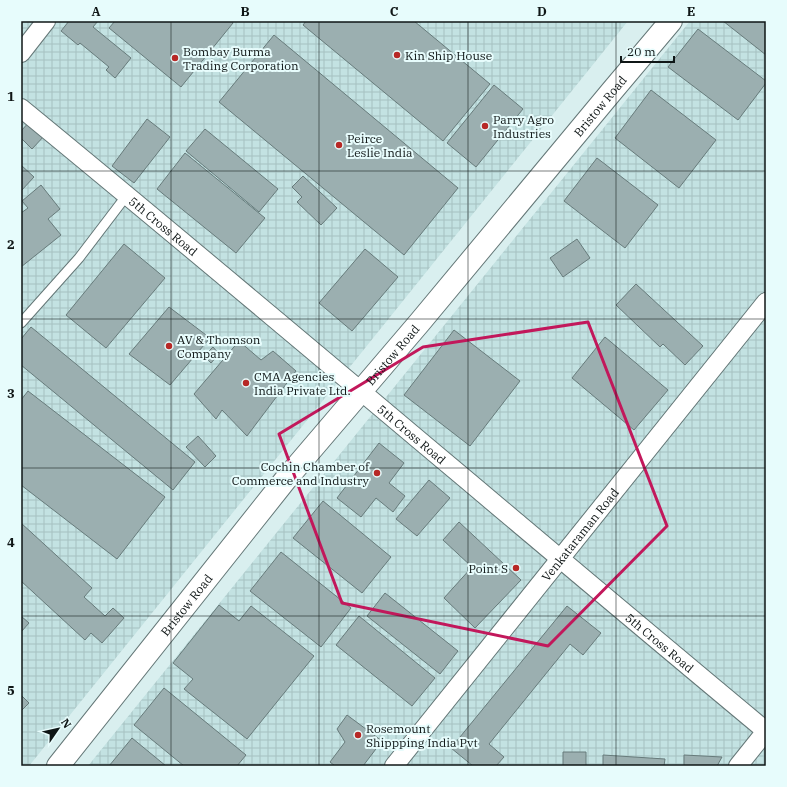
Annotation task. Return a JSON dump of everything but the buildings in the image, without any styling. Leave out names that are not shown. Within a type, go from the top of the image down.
[{"type":"street","points":[[21,53],[46,21]]},
{"type":"street","name":"Bristow Road","points":[[58,766],[286,479],[420,322],[671,21]]},
{"type":"street","name":"5th Cross Road","points":[[21,108],[127,195],[560,560],[766,731]]},
{"type":"street","name":"Venkataraman Road","points":[[394,766],[766,302]]},
{"type":"street","points":[[738,766],[766,731]]},
{"type":"lane","points":[[21,323],[79,258],[127,195]]},
{"type":"highlighted area","points":[[588,322],[667,526],[548,646],[342,603],[279,434],[423,347]]},
{"type":"shaded area","points":[[21,21],[628,21],[29,766],[21,766]]},
{"type":"shaded area","points":[[690,21],[766,21],[766,766],[88,766]]},
{"type":"place","name":"Kin Ship House","points":[[397,55]]},
{"type":"place","name":"Bombay Burma Trading Corporation","points":[[175,58]]},
{"type":"place","name":"Parry Agro Industries","points":[[485,126]]},
{"type":"place","name":"Peirce Leslie India","points":[[339,145]]},
{"type":"place","name":"AV & Thomson Company","points":[[169,346]]},
{"type":"place","name":"CMA Agencies India Private Ltd.","points":[[246,383]]},
{"type":"place","name":"Cochin Chamber of Commerce and Industry","points":[[377,473]]},
{"type":"place","name":"Point S","points":[[516,568]]},
{"type":"place","name":"Rosemount Shippping India Pvt","points":[[358,735]]}]
